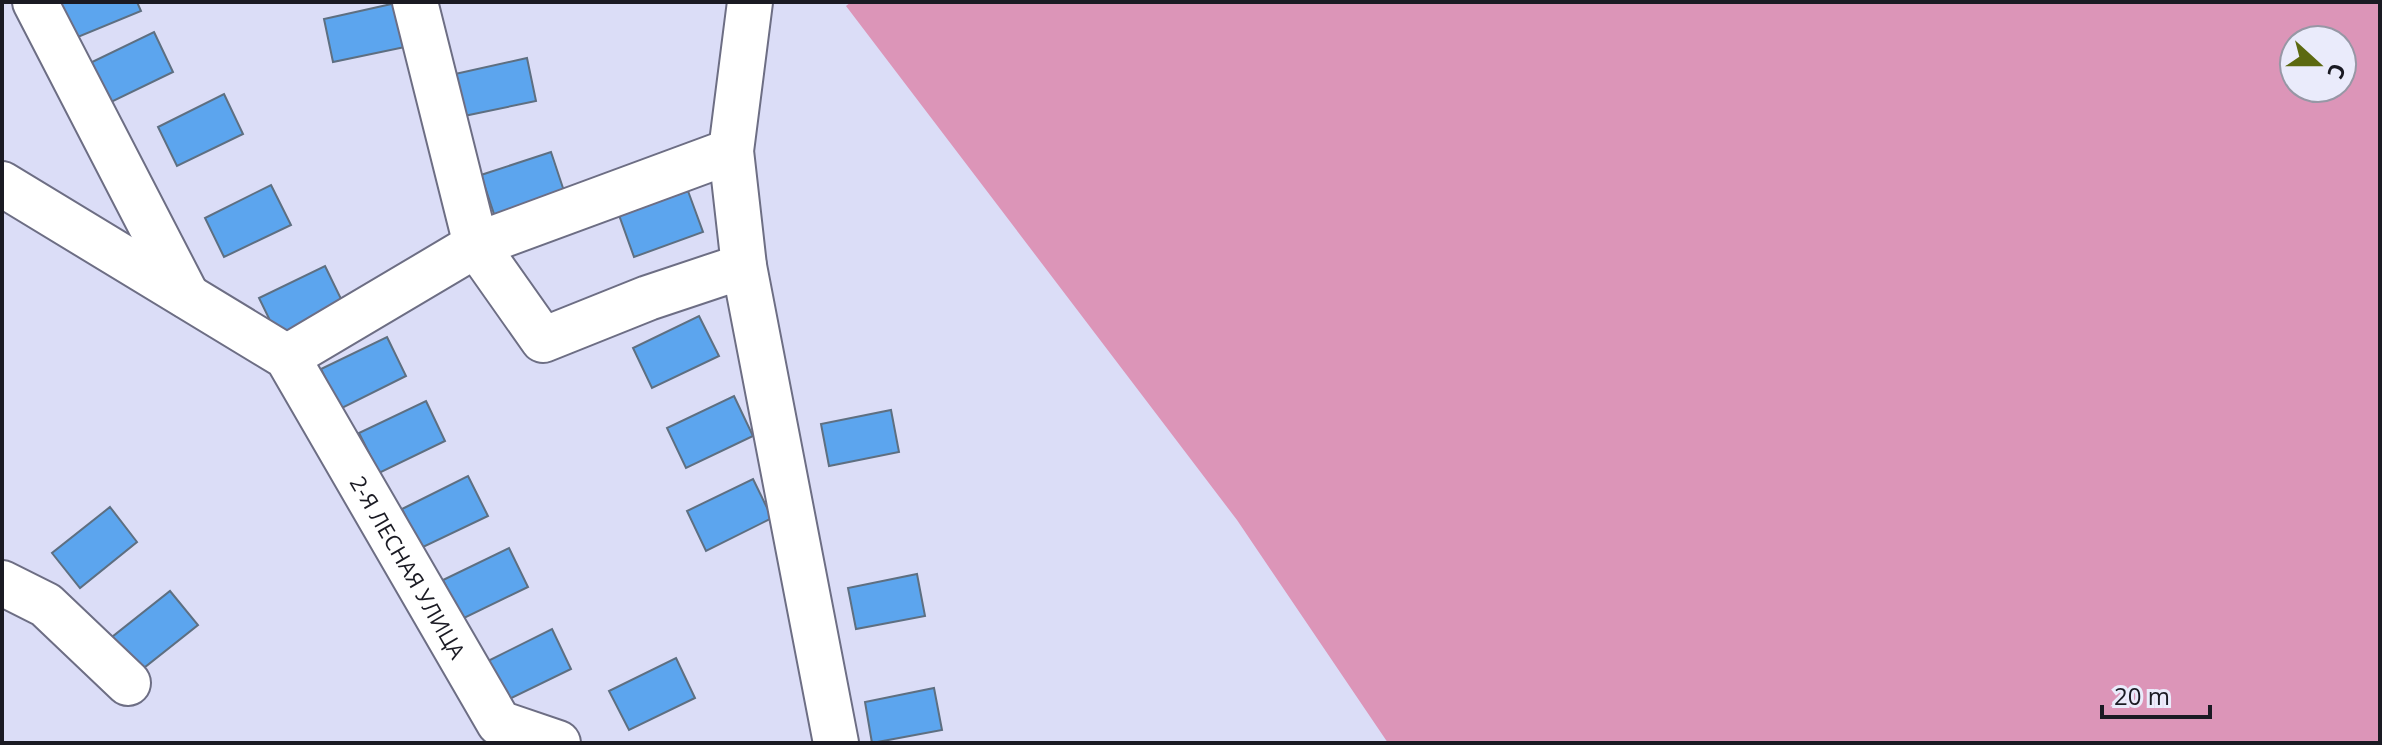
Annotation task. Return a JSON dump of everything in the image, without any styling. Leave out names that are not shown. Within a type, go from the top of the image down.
[{"type":"street","points":[[35,2],[187,296]]},
{"type":"street","points":[[415,2],[476,245],[543,340],[648,298],[744,266]]},
{"type":"street","points":[[750,2],[731,151],[744,266],[836,743]]},
{"type":"street","points":[[287,357],[476,245],[731,151]]},
{"type":"street","name":"2-Я ЛЕСНАЯ УЛИЦА","points":[[2,184],[287,357],[499,723],[558,743]]},
{"type":"street","points":[[2,583],[46,605],[128,683]]},
{"type":"shaded area","points":[[851,2],[2380,2],[2380,743],[1388,743],[1237,520],[846,6]]},
{"type":"building","points":[[57,2],[137,2],[141,11],[73,39]]},
{"type":"building","points":[[396,3],[405,47],[333,62],[324,19]]},
{"type":"building","points":[[154,32],[173,72],[107,104],[88,64]]},
{"type":"building","points":[[527,58],[536,101],[464,116],[455,74]]},
{"type":"building","points":[[224,94],[243,134],[177,166],[158,127]]},
{"type":"building","points":[[551,152],[565,194],[495,217],[481,175]]},
{"type":"building","points":[[271,185],[291,225],[224,257],[205,218]]},
{"type":"building","points":[[688,191],[703,232],[634,257],[619,215]]},
{"type":"building","points":[[325,266],[344,305],[278,337],[259,298]]},
{"type":"building","points":[[699,316],[719,356],[652,388],[633,348]]},
{"type":"building","points":[[387,337],[406,376],[340,409],[321,369]]},
{"type":"building","points":[[734,396],[753,436],[686,468],[667,428]]},
{"type":"building","points":[[426,401],[445,441],[379,473],[359,433]]},
{"type":"building","points":[[891,410],[899,452],[829,466],[821,424]]},
{"type":"building","points":[[468,476],[488,516],[421,548],[402,509]]},
{"type":"building","points":[[753,479],[772,518],[706,551],[687,511]]},
{"type":"building","points":[[110,507],[137,542],[80,588],[52,553]]},
{"type":"building","points":[[509,548],[528,587],[462,619],[443,580]]},
{"type":"building","points":[[917,574],[925,616],[856,629],[848,588]]},
{"type":"building","points":[[170,591],[198,625],[140,671],[112,637]]},
{"type":"building","points":[[552,629],[571,669],[505,701],[486,662]]},
{"type":"building","points":[[676,658],[695,698],[629,730],[609,691]]},
{"type":"building","points":[[934,688],[942,730],[872,743],[865,702]]}]
